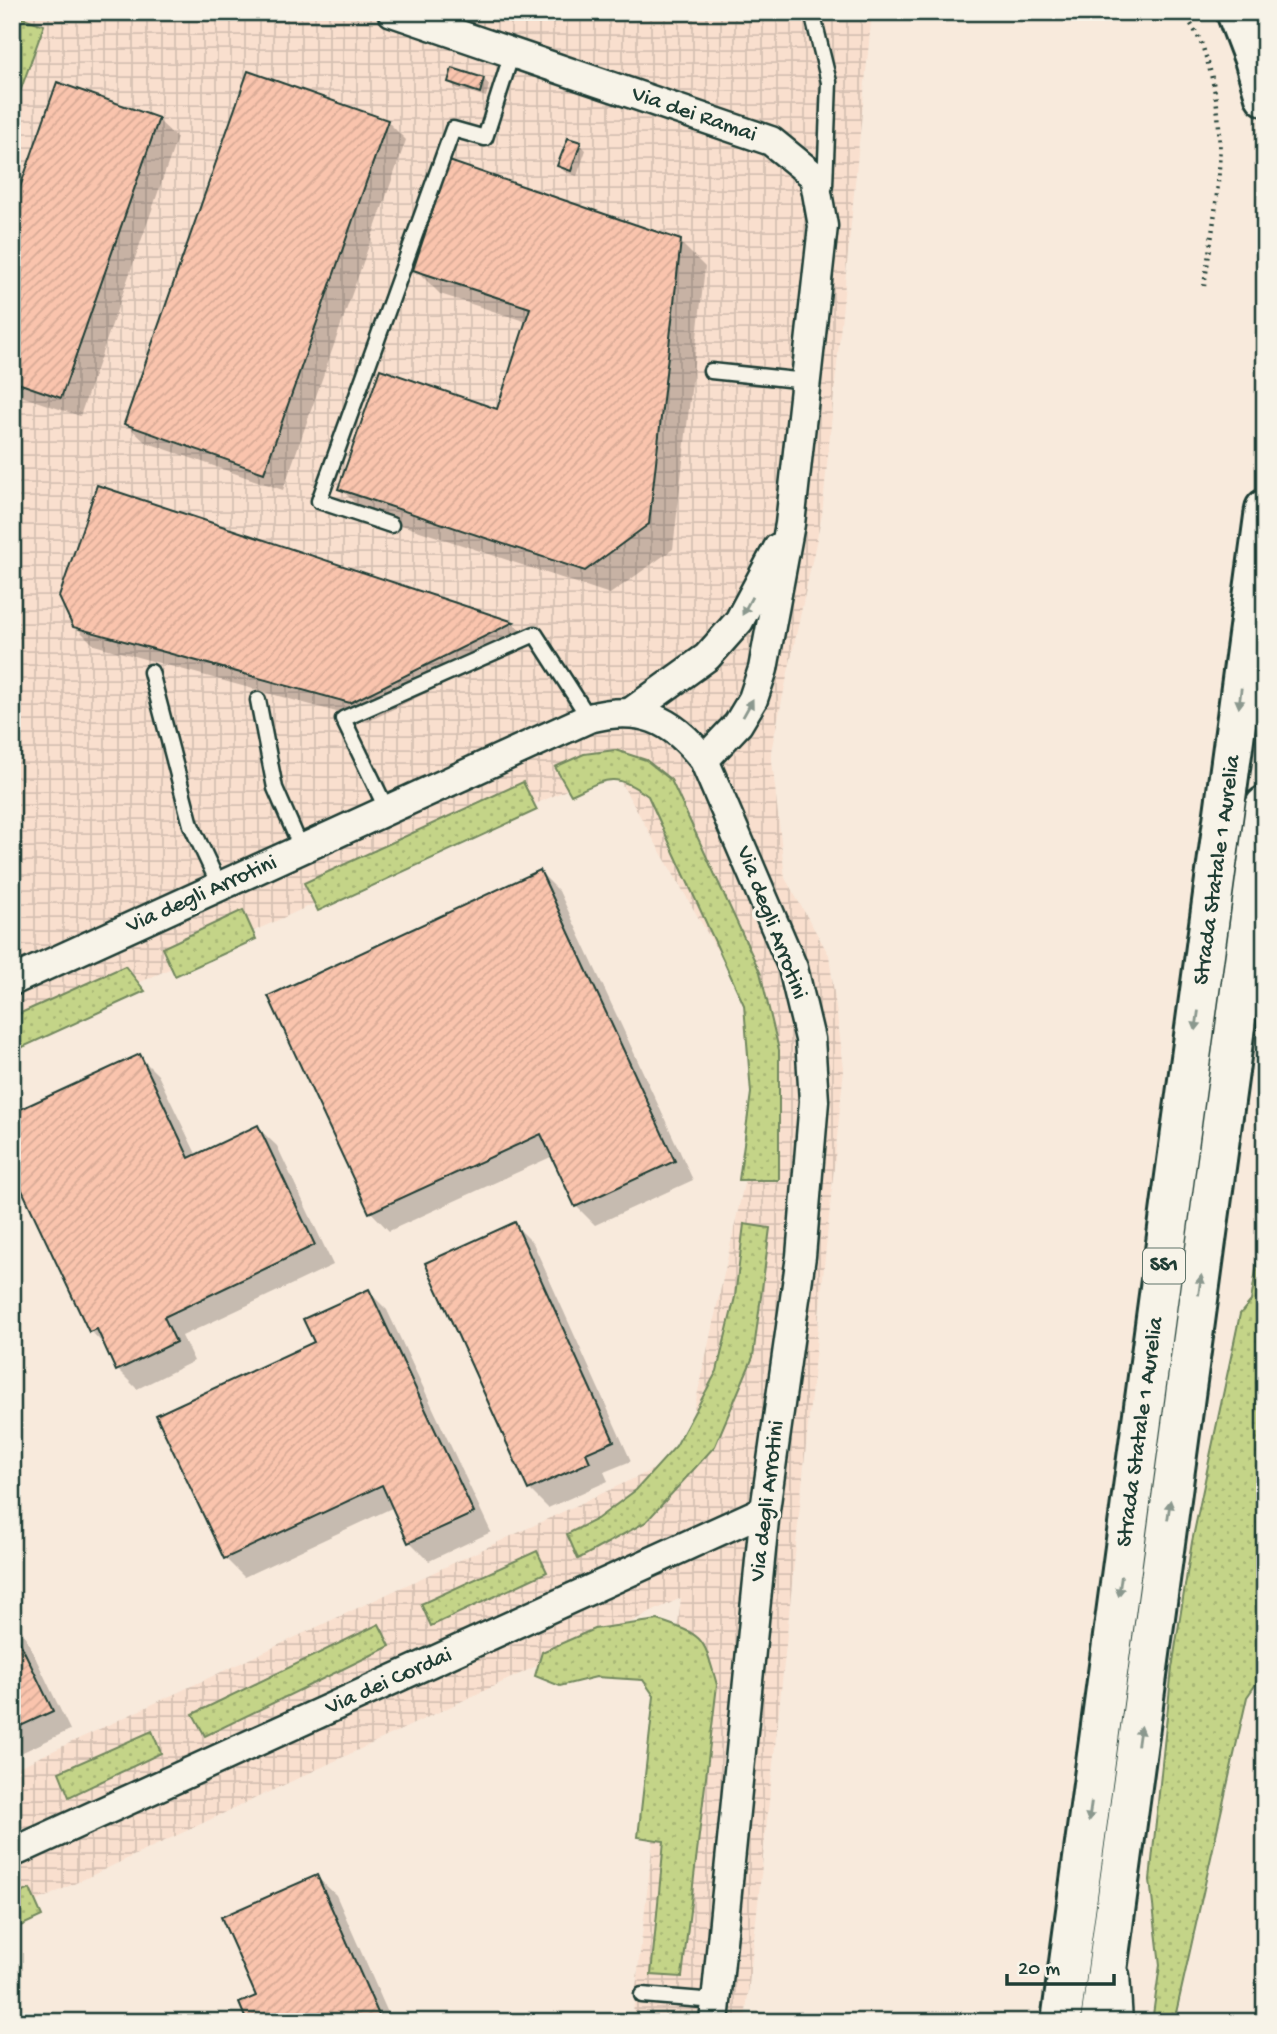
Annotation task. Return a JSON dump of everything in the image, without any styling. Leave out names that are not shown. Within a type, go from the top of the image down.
[{"type":"highway","points":[[1236,12],[1255,59],[1265,96]]},
{"type":"highway","name":"Strada Statale 1 Aurelia","points":[[1061,2022],[1265,509]]},
{"type":"highway","name":"Strada Statale 1 Aurelia","points":[[1100,2022],[1265,806]]},
{"type":"highway","points":[[1244,963],[1265,887]]},
{"type":"street","name":"Via dei Ramai","points":[[392,12],[771,141],[814,176],[823,226],[790,524],[763,669],[753,699],[738,724],[704,760]]},
{"type":"street","name":"Via dei Ramai","points":[[631,712],[707,657],[739,621],[790,524]]},
{"type":"street","name":"Via degli Arrotini","points":[[12,981],[589,718],[631,712],[665,723],[688,738],[704,760],[793,968],[810,1039],[814,1073],[811,1151],[801,1256],[765,1510],[715,2011]]},
{"type":"street","name":"Via dei Cordai","points":[[12,1853],[765,1510]]},
{"type":"lane","points":[[812,12],[829,82],[823,226]]},
{"type":"lane","points":[[391,525],[318,501],[453,129],[485,138],[512,53]]},
{"type":"lane","points":[[711,370],[806,381]]},
{"type":"lane","points":[[387,810],[343,719],[535,634],[589,718]]},
{"type":"lane","points":[[151,672],[191,825],[220,887]]},
{"type":"lane","points":[[258,700],[275,788],[302,850]]},
{"type":"lane","points":[[1116,1901],[1125,2022]]},
{"type":"lane","points":[[642,1995],[715,2011]]},
{"type":"path","points":[[1184,12],[1204,48],[1218,101],[1220,177],[1204,286]]},
{"type":"shaded area","points":[[12,12],[872,12],[822,515],[771,751],[785,878],[829,955],[844,1068],[745,2022],[632,2022],[681,1598],[12,1913],[12,1770],[684,1455],[758,1120],[752,1011],[613,769],[12,1040]]},
{"type":"green space","points":[[12,14],[44,25],[12,114]]},
{"type":"green space","points":[[615,750],[646,760],[671,780],[760,972],[779,1050],[779,1180],[739,1180],[751,1093],[744,1005],[648,796],[618,780],[602,782],[571,795],[555,767],[584,754]]},
{"type":"green space","points":[[523,782],[537,810],[318,911],[304,883]]},
{"type":"green space","points":[[243,910],[256,939],[175,976],[162,948]]},
{"type":"green space","points":[[125,966],[145,991],[12,1052],[12,1017]]},
{"type":"green space","points":[[1265,1213],[1265,1671],[1247,1697],[1174,2022],[1152,2022],[1160,1965],[1150,1880],[1172,1668],[1192,1542],[1240,1314],[1251,1301]]},
{"type":"green space","points":[[744,1224],[770,1228],[753,1357],[715,1446],[646,1522],[578,1559],[567,1534],[597,1519],[636,1490],[676,1446],[717,1371],[735,1297]]},
{"type":"green space","points":[[537,1551],[547,1572],[431,1626],[421,1604]]},
{"type":"green space","points":[[658,1620],[686,1630],[700,1640],[709,1657],[717,1685],[682,1977],[651,1975],[664,1841],[638,1837],[654,1696],[643,1680],[596,1677],[560,1686],[535,1676],[542,1652],[594,1629]]},
{"type":"green space","points":[[379,1624],[390,1646],[205,1736],[193,1714]]},
{"type":"green space","points":[[152,1731],[161,1753],[69,1797],[59,1772]]},
{"type":"green space","points":[[30,1889],[42,1916],[12,1930],[12,1897]]},
{"type":"building","points":[[452,68],[484,78],[480,93],[448,82]]},
{"type":"building","points":[[248,71],[388,120],[264,473],[124,424]]},
{"type":"building","points":[[57,82],[159,118],[61,398],[12,381],[12,210]]},
{"type":"building","points":[[568,138],[581,142],[571,171],[557,166]]},
{"type":"building","points":[[449,161],[681,240],[649,524],[585,571],[338,489],[380,369],[497,409],[530,308],[413,270]]},
{"type":"building","points":[[97,485],[514,622],[350,703],[73,627],[59,597]]},
{"type":"building","points":[[540,870],[675,1161],[575,1207],[541,1134],[369,1213],[268,996]]},
{"type":"building","points":[[140,1054],[189,1158],[258,1125],[315,1245],[164,1317],[176,1342],[116,1371],[97,1329],[89,1332],[12,1169],[12,1113]]},
{"type":"building","points":[[515,1222],[614,1441],[586,1453],[590,1462],[528,1490],[425,1263]]},
{"type":"building","points":[[369,1289],[474,1513],[408,1543],[382,1485],[224,1559],[156,1415],[314,1342],[303,1319]]},
{"type":"building","points":[[12,1626],[53,1711],[12,1730]]},
{"type":"building","points":[[317,1875],[382,2022],[247,2022],[239,2003],[256,1996],[221,1917]]}]
